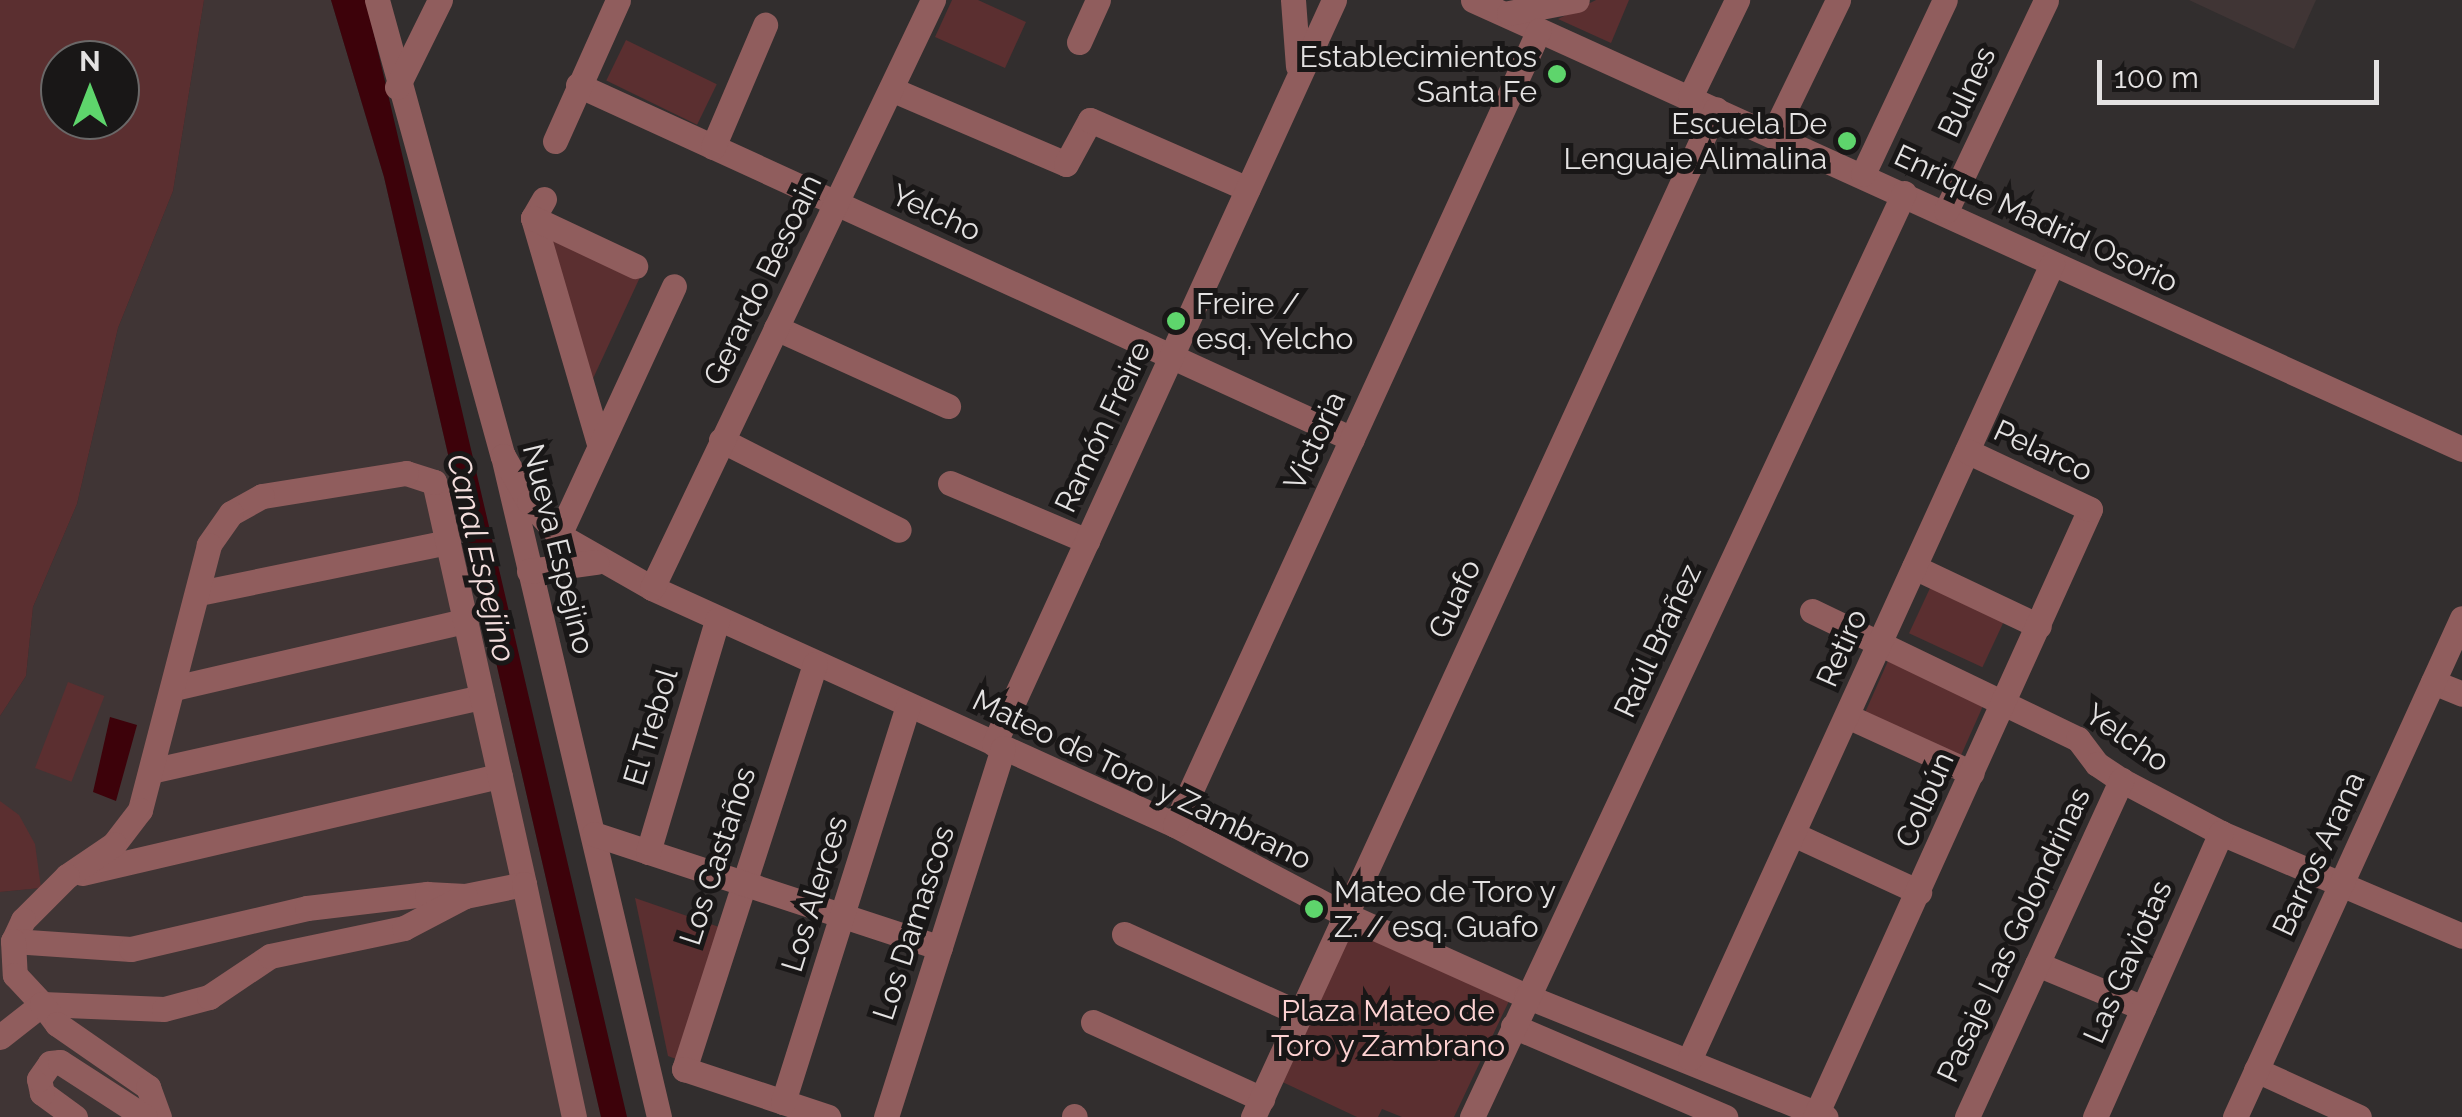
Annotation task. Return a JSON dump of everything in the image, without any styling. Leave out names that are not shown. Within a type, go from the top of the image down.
[{"type":"street","name":"Nueva Espejino","points":[[377,0],[397,87],[503,456],[661,1116]]},
{"type":"street","points":[[397,87],[440,0]]},
{"type":"street","points":[[556,141],[618,0]]},
{"type":"street","name":"Gerardo Besoain","points":[[652,588],[933,0]]},
{"type":"street","points":[[1079,42],[1098,0]]},
{"type":"street","name":"Ramón Freire","points":[[1293,0],[1296,82]]},
{"type":"street","name":"Ramón Freire","points":[[998,746],[1087,541],[1334,0]]},
{"type":"street","points":[[1484,5],[1530,13],[1576,0]]},
{"type":"street","points":[[1690,97],[1737,0]]},
{"type":"street","points":[[1773,134],[1838,0]]},
{"type":"street","points":[[1863,174],[1945,0]]},
{"type":"street","name":"Bulnes","points":[[1946,211],[2046,0]]},
{"type":"street","name":"Enrique Madrid Osorio","points":[[1484,5],[1946,211],[2052,264],[2462,449]]},
{"type":"street","points":[[713,147],[765,25]]},
{"type":"street","name":"Victoria","points":[[1175,825],[1540,30]]},
{"type":"street","name":"Yelcho","points":[[578,85],[1352,439]]},
{"type":"street","points":[[891,89],[1066,164],[1090,120],[1248,188]]},
{"type":"street","name":"Guafo","points":[[1257,1108],[1716,109]]},
{"type":"street","name":"Raúl Brañez","points":[[1472,1117],[1904,193]]},
{"type":"street","points":[[600,444],[539,209],[635,266]]},
{"type":"street","name":"Retiro","points":[[1690,1058],[2052,264]]},
{"type":"street","points":[[527,564],[559,535],[674,286]]},
{"type":"street","points":[[776,328],[948,406]]},
{"type":"street","points":[[721,440],[899,530]]},
{"type":"street","name":"Pelarco","points":[[1967,451],[2090,509]]},
{"type":"street","name":"Mateo de Toro y Zambrano","points":[[503,456],[529,502],[559,535],[652,588],[1175,825],[1346,915],[1526,996],[1690,1058],[1819,1116]]},
{"type":"street","points":[[159,1117],[148,1087],[57,1024],[15,974],[13,941],[23,920],[67,876],[129,829],[155,770],[209,544],[231,513],[262,496],[406,473],[434,482],[574,1117]]},
{"type":"street","points":[[950,482],[1087,541]]},
{"type":"street","name":"Colbún","points":[[1819,1116],[2090,509]]},
{"type":"street","points":[[199,594],[448,542]]},
{"type":"street","points":[[527,564],[601,562]]},
{"type":"street","points":[[1914,567],[2039,626]]},
{"type":"street","name":"Yelcho","points":[[1812,611],[2078,738],[2121,780],[2221,833],[2462,936]]},
{"type":"street","name":"Barros Arana","points":[[2235,1117],[2462,618]]},
{"type":"street","name":"El Trebol","points":[[648,852],[717,620]]},
{"type":"street","points":[[174,688],[466,621]]},
{"type":"street","name":"Los Castaños","points":[[783,1102],[684,1068],[815,664]]},
{"type":"street","points":[[2433,682],[2462,694]]},
{"type":"street","points":[[155,770],[482,697]]},
{"type":"street","name":"Los Alerces","points":[[783,1102],[908,705]]},
{"type":"street","points":[[1847,716],[1972,773]]},
{"type":"street","name":"Los Damascos","points":[[886,1117],[998,746]]},
{"type":"street","points":[[67,876],[500,776]]},
{"type":"street","name":"Pasaje Las Golondrinas","points":[[1967,1117],[2121,780]]},
{"type":"street","name":"Las Gaviotas","points":[[2095,1117],[2221,833]]},
{"type":"street","points":[[594,834],[940,948]]},
{"type":"street","points":[[1793,834],[1919,892]]},
{"type":"street","points":[[13,941],[131,949],[307,908],[427,894],[465,896],[524,884]]},
{"type":"street","points":[[0,1037],[42,1004],[164,1009],[209,998],[270,956],[404,928],[465,896]]},
{"type":"street","points":[[1124,934],[1300,1014]]},
{"type":"street","points":[[2037,964],[2143,1008]]},
{"type":"street","points":[[1093,1022],[1257,1108]]},
{"type":"street","points":[[1513,1026],[1725,1117]]},
{"type":"street","points":[[74,1117],[42,1093],[39,1079],[50,1063],[60,1062],[145,1117]]},
{"type":"street","points":[[2256,1070],[2359,1117]]},
{"type":"street","points":[[783,1102],[828,1117]]},
{"type":"shaded area","points":[[204,0],[331,0],[384,177],[601,1117],[0,1117],[0,892],[40,888],[0,801],[0,716],[26,676],[33,607],[77,504],[118,328],[173,191]]},
{"type":"shaded area","points":[[2189,0],[2316,0],[2294,49]]},
{"type":"green space","points":[[0,0],[204,0],[173,191],[118,328],[77,504],[33,607],[26,676],[0,716]]},
{"type":"green space","points":[[952,0],[978,0],[1026,22],[1005,68],[935,37]]},
{"type":"green space","points":[[1596,0],[1629,0],[1611,43],[1558,19]]},
{"type":"green space","points":[[626,40],[717,84],[697,125],[606,80]]},
{"type":"green space","points":[[555,236],[641,275],[590,385],[546,242]]},
{"type":"green space","points":[[1931,586],[2004,620],[1982,667],[1909,633]]},
{"type":"green space","points":[[1888,661],[1984,704],[1958,762],[1862,719]]},
{"type":"green space","points":[[68,682],[104,696],[71,782],[35,768]]},
{"type":"green space","points":[[0,801],[19,815],[35,844],[41,888],[0,892]]},
{"type":"green space","points":[[635,898],[722,928],[676,1059],[668,1056]]},
{"type":"green space","name":"Plaza Mateo de Toro y Zambrano","points":[[1348,929],[1509,1001],[1454,1117],[1402,1117],[1382,1109],[1378,1117],[1357,1117],[1276,1079]]},
{"type":"water","name":"Canal Espejino","points":[[331,0],[366,0],[627,1117],[601,1117],[384,177]]},
{"type":"water","points":[[110,717],[137,725],[116,801],[93,792]]},
{"type":"place","name":"Establecimientos Santa Fe","points":[[1557,74]]},
{"type":"place","name":"Escuela De Lenguaje Alimalina","points":[[1847,141]]},
{"type":"place","name":"Freire / esq. Yelcho","points":[[1176,321]]},
{"type":"place","name":"Mateo de Toro y Z. / esq. Guafo","points":[[1314,909]]}]
